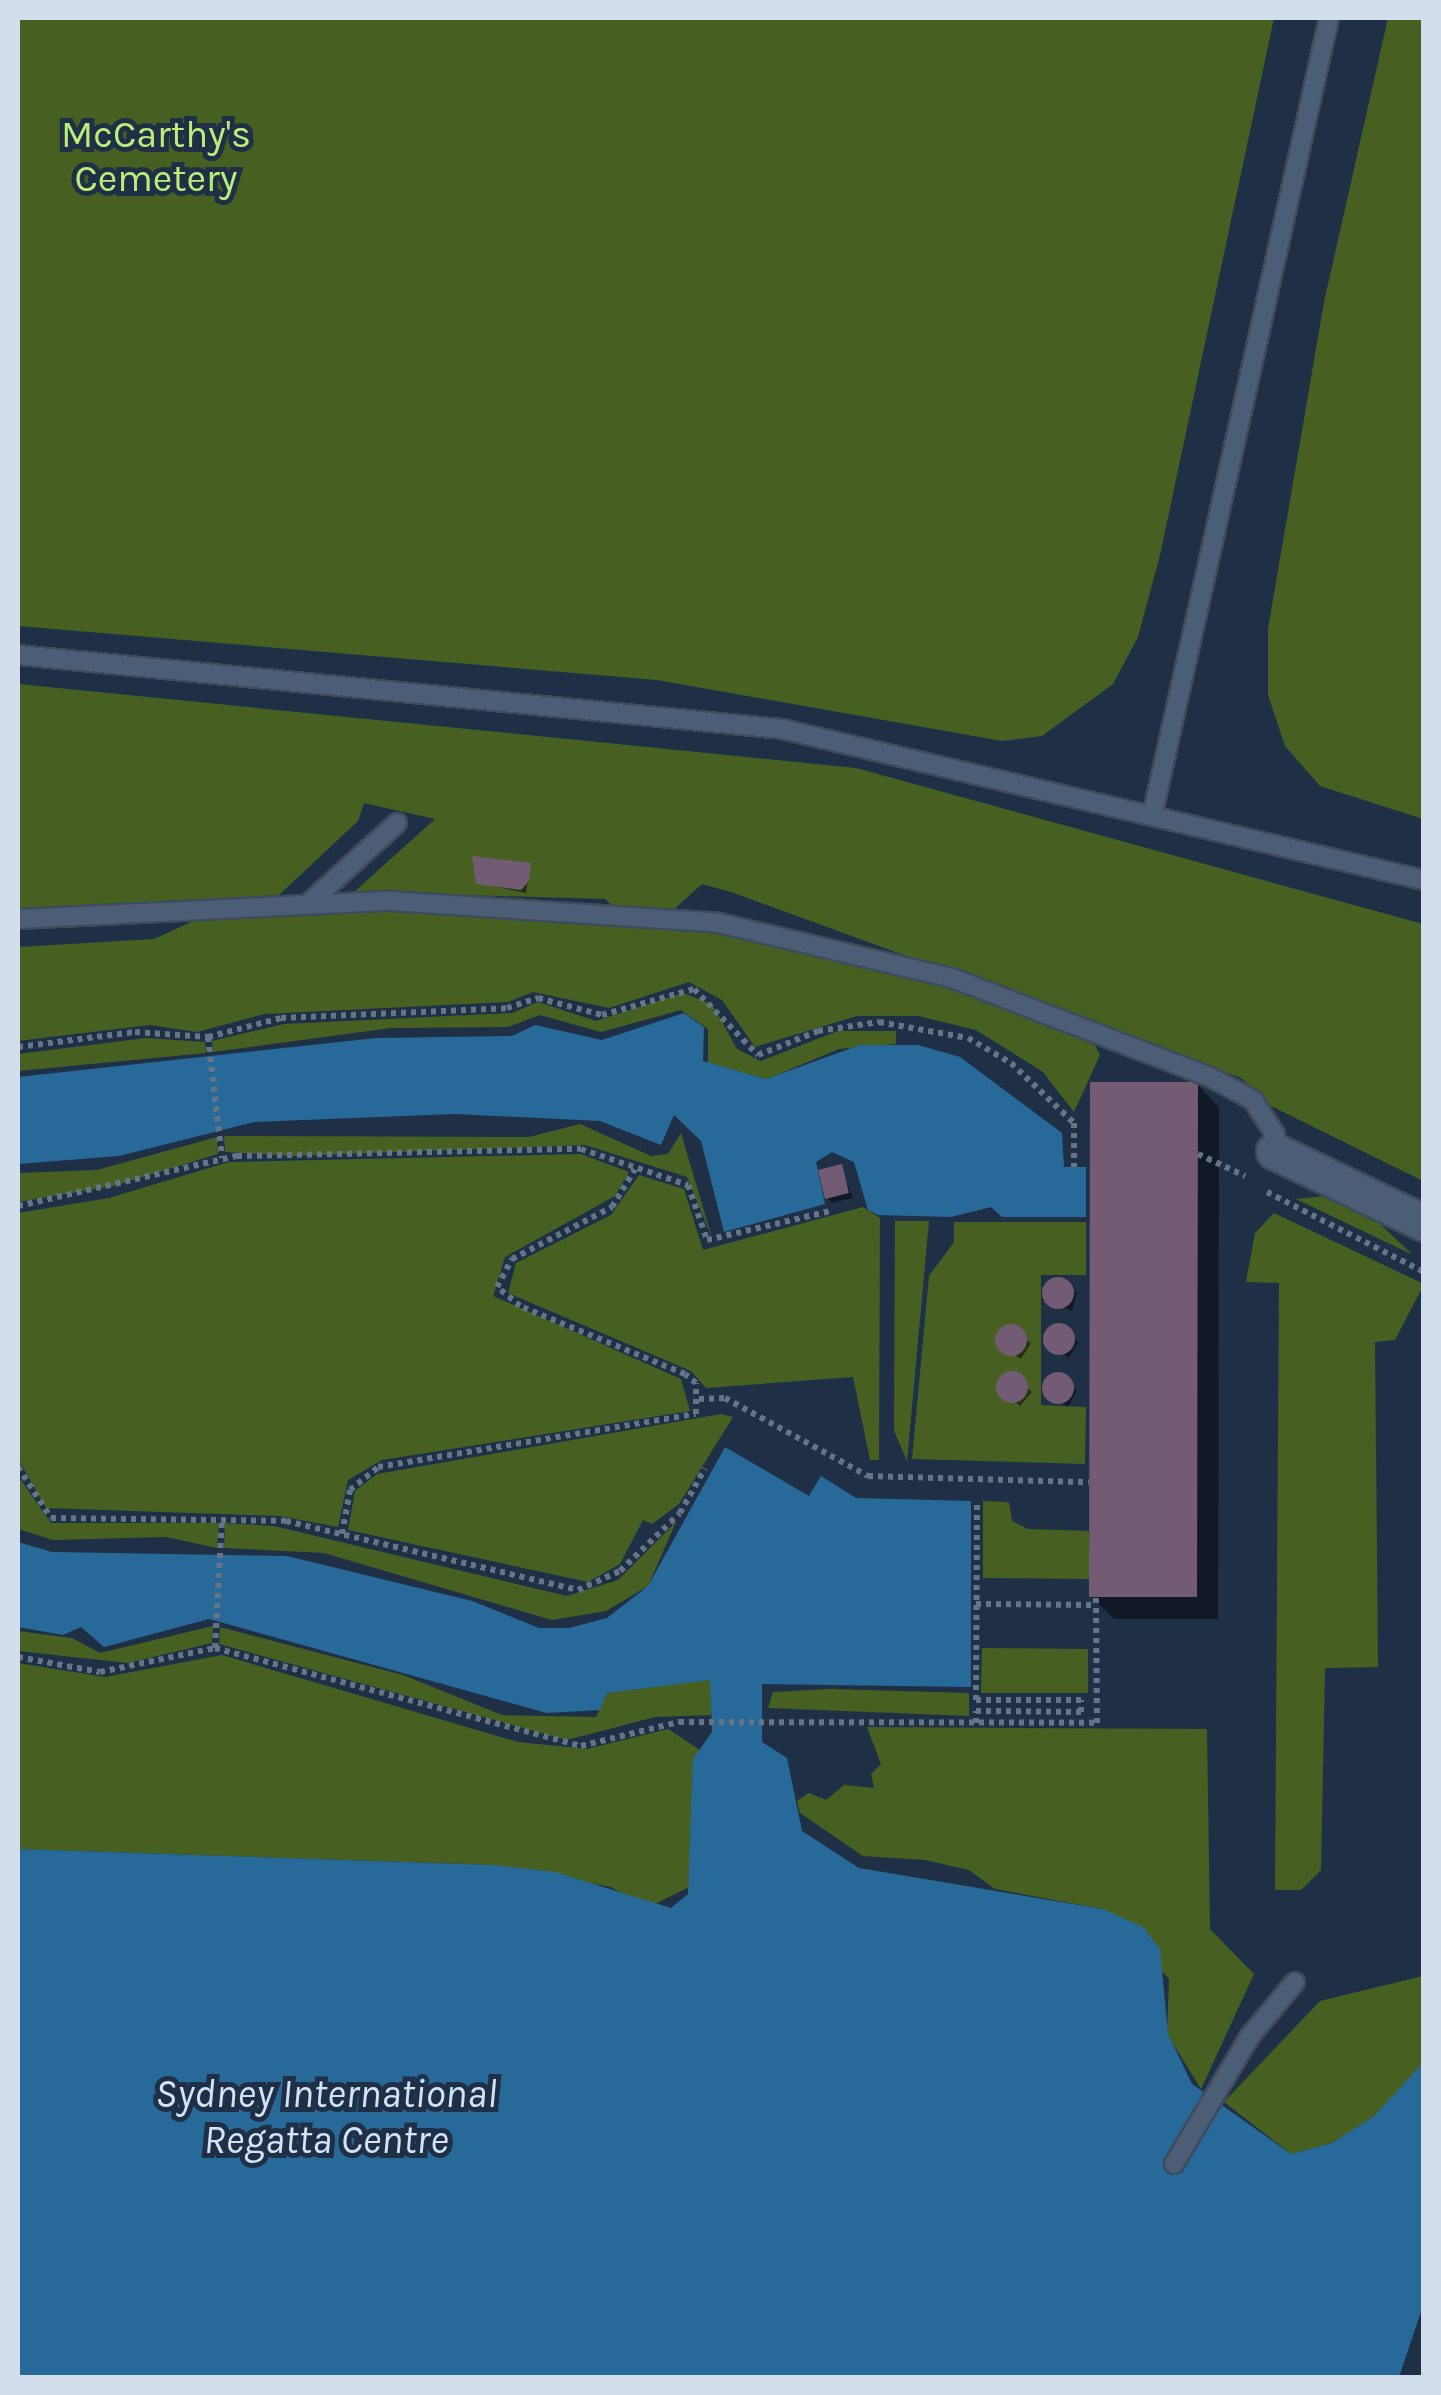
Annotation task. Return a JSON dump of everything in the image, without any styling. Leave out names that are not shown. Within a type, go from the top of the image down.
[{"type":"street","points":[[1274,1151],[1424,1222]]},
{"type":"lane","points":[[1153,812],[1329,18]]},
{"type":"lane","points":[[18,655],[782,729],[1153,812],[1424,880]]},
{"type":"lane","points":[[309,903],[397,823]]},
{"type":"lane","points":[[18,919],[309,903],[720,923],[876,956],[1210,1077],[1253,1100],[1274,1151]]},
{"type":"lane","points":[[1174,2164],[1250,2036],[1295,1982]]},
{"type":"path","points":[[18,1047],[149,1032],[208,1037],[281,1018],[507,1008],[538,998],[602,1016],[694,988],[758,1055],[818,1031],[879,1022],[968,1038],[1011,1062],[1074,1123],[1074,1167]]},
{"type":"path","points":[[208,1037],[222,1158]]},
{"type":"path","points":[[18,1206],[114,1191],[222,1158],[582,1149],[688,1185],[707,1240],[831,1211]]},
{"type":"path","points":[[635,1170],[612,1208],[512,1258],[497,1287],[520,1306],[685,1374],[698,1399]]},
{"type":"path","points":[[698,1399],[726,1398],[868,1476],[1089,1482]]},
{"type":"path","points":[[342,1534],[350,1490],[378,1467],[690,1416],[698,1399]]},
{"type":"path","points":[[18,1467],[51,1518],[222,1518],[342,1534],[590,1588],[680,1513],[705,1468]]},
{"type":"path","points":[[976,1723],[976,1711],[1082,1712],[1082,1700],[976,1700],[977,1504]]},
{"type":"path","points":[[215,1648],[222,1518]]},
{"type":"path","points":[[18,1657],[100,1672],[215,1648],[552,1743],[581,1746],[680,1722],[1097,1723],[1096,1601],[976,1604]]},
{"type":"green space","name":"McCarthy's Cemetery","points":[[18,18],[1274,18],[1160,555],[1138,637],[1113,684],[1042,736],[1002,741],[657,680],[18,626]]},
{"type":"green space","points":[[1388,18],[1424,18],[1423,819],[1320,786],[1285,746],[1268,695],[1268,629],[1324,302]]},
{"type":"green space","points":[[18,684],[856,768],[1423,924],[1423,1181],[1269,1105],[1241,1078],[702,884],[670,913],[616,909],[605,899],[354,892],[435,819],[364,803],[358,821],[279,895],[18,911]]},
{"type":"green space","points":[[361,907],[728,930],[906,969],[1092,1040],[1100,1055],[1074,1112],[1043,1072],[976,1030],[918,1016],[857,1016],[755,1047],[722,1000],[689,982],[609,1008],[533,992],[508,1002],[264,1014],[197,1032],[150,1025],[18,1041],[18,947],[154,939],[200,918]]},
{"type":"green space","points":[[683,993],[712,1004],[737,1049],[761,1061],[838,1031],[896,1031],[896,1044],[839,1049],[767,1079],[708,1063],[708,1029],[681,1010],[601,1032],[540,1015],[508,1027],[391,1028],[213,1052],[212,1041],[284,1024],[512,1013],[538,1002],[596,1021]]},
{"type":"green space","points":[[146,1038],[205,1042],[206,1053],[18,1071],[18,1054]]},
{"type":"green space","points":[[580,1124],[651,1156],[668,1154],[681,1133],[712,1238],[687,1177],[585,1145],[294,1156],[225,1152],[224,1136],[529,1137]]},
{"type":"green space","points":[[217,1137],[218,1154],[113,1186],[18,1202],[18,1173],[97,1170]]},
{"type":"green space","points":[[581,1154],[629,1172],[615,1196],[505,1257],[493,1296],[681,1379],[690,1411],[382,1460],[348,1480],[338,1527],[279,1516],[46,1508],[18,1459],[18,1213],[109,1198],[229,1162]]},
{"type":"green space","points":[[639,1175],[684,1189],[703,1250],[863,1207],[880,1218],[879,1460],[870,1460],[853,1377],[706,1388],[691,1371],[508,1293],[516,1263],[611,1215]]},
{"type":"green space","points":[[1326,1196],[1364,1209],[1413,1255],[1296,1199]]},
{"type":"green space","points":[[1274,1213],[1424,1284],[1395,1340],[1375,1342],[1378,1667],[1325,1668],[1321,1870],[1301,1890],[1275,1890],[1279,1283],[1246,1282],[1255,1233]]},
{"type":"green space","points":[[895,1221],[929,1221],[907,1461],[894,1431]]},
{"type":"green space","points":[[954,1222],[1086,1222],[1086,1275],[1041,1275],[1041,1405],[1086,1407],[1085,1464],[912,1459],[929,1276],[954,1242]]},
{"type":"green space","points":[[721,1414],[733,1417],[679,1504],[652,1524],[643,1520],[620,1564],[588,1582],[348,1530],[355,1491],[377,1474]]},
{"type":"green space","points":[[18,1476],[51,1523],[219,1523],[217,1548],[166,1537],[53,1540],[18,1529]]},
{"type":"green space","points":[[983,1501],[1009,1502],[1012,1521],[1028,1529],[1089,1531],[1089,1579],[983,1578]]},
{"type":"green space","points":[[676,1522],[648,1586],[606,1611],[552,1620],[324,1553],[224,1548],[225,1523],[274,1526],[567,1596],[618,1580]]},
{"type":"green space","points":[[213,1626],[212,1643],[128,1663],[18,1651],[18,1631],[72,1638],[100,1653]]},
{"type":"green space","points":[[220,1627],[403,1675],[502,1715],[596,1717],[607,1693],[711,1679],[711,1715],[655,1717],[567,1740],[219,1644]]},
{"type":"green space","points":[[982,1648],[1088,1649],[1088,1693],[981,1693]]},
{"type":"green space","points":[[222,1655],[518,1742],[587,1749],[668,1729],[700,1750],[689,1887],[647,1908],[611,1887],[493,1865],[18,1849],[18,1663],[105,1677]]},
{"type":"green space","points":[[830,1689],[969,1693],[969,1716],[768,1708],[773,1692]]},
{"type":"green space","points":[[867,1727],[1207,1729],[1210,1929],[1254,1974],[1201,2089],[1167,2034],[1169,1979],[1103,1909],[995,1889],[969,1870],[925,1860],[863,1856],[800,1813],[797,1801],[809,1793],[826,1800],[844,1785],[874,1788],[871,1774],[881,1764]]},
{"type":"green space","points":[[1423,1976],[1423,2063],[1375,2116],[1332,2143],[1291,2154],[1224,2102],[1320,2001]]},
{"type":"water","points":[[684,1013],[704,1027],[703,1061],[766,1079],[860,1045],[918,1045],[960,1057],[1062,1133],[1064,1167],[1086,1167],[1086,1217],[1002,1217],[991,1207],[951,1217],[878,1215],[868,1210],[854,1162],[832,1152],[816,1162],[825,1204],[724,1232],[701,1141],[674,1115],[661,1145],[600,1121],[454,1114],[254,1122],[119,1156],[18,1164],[18,1077],[376,1038],[512,1036],[535,1025],[602,1040]]},
{"type":"water","name":"Sydney International Regatta Centre","points":[[725,1447],[809,1496],[821,1476],[856,1498],[971,1501],[971,1687],[762,1684],[762,1742],[787,1758],[802,1831],[859,1868],[1103,1909],[1143,1927],[1160,1949],[1168,2034],[1192,2084],[1291,2154],[1332,2143],[1374,2116],[1423,2063],[1423,2306],[1399,2377],[18,2377],[18,1849],[493,1865],[555,1872],[671,1908],[688,1894],[693,1759],[712,1732],[710,1680],[607,1693],[600,1710],[547,1713],[209,1619],[104,1647],[81,1627],[63,1635],[18,1627],[18,1542],[52,1552],[287,1556],[472,1601],[539,1628],[569,1628],[607,1618],[648,1586]]},
{"type":"building","points":[[472,856],[531,863],[529,881],[521,890],[476,884]]},
{"type":"building","points":[[1090,1082],[1198,1082],[1197,1597],[1089,1597]]},
{"type":"building","points":[[842,1164],[849,1193],[825,1199],[818,1170]]},
{"type":"building","points":[[1058,1277],[1069,1282],[1074,1293],[1069,1304],[1058,1309],[1047,1304],[1042,1293],[1047,1282]]},
{"type":"building","points":[[1059,1323],[1070,1328],[1075,1339],[1070,1350],[1059,1355],[1048,1350],[1043,1339],[1048,1328]]},
{"type":"building","points":[[1011,1324],[1022,1329],[1027,1340],[1022,1351],[1011,1356],[1000,1351],[995,1340],[1000,1329]]},
{"type":"building","points":[[1012,1371],[1023,1376],[1028,1387],[1023,1398],[1012,1403],[1001,1398],[996,1387],[1001,1376]]},
{"type":"building","points":[[1058,1372],[1069,1377],[1074,1388],[1069,1399],[1058,1404],[1047,1399],[1042,1388],[1047,1377]]}]
